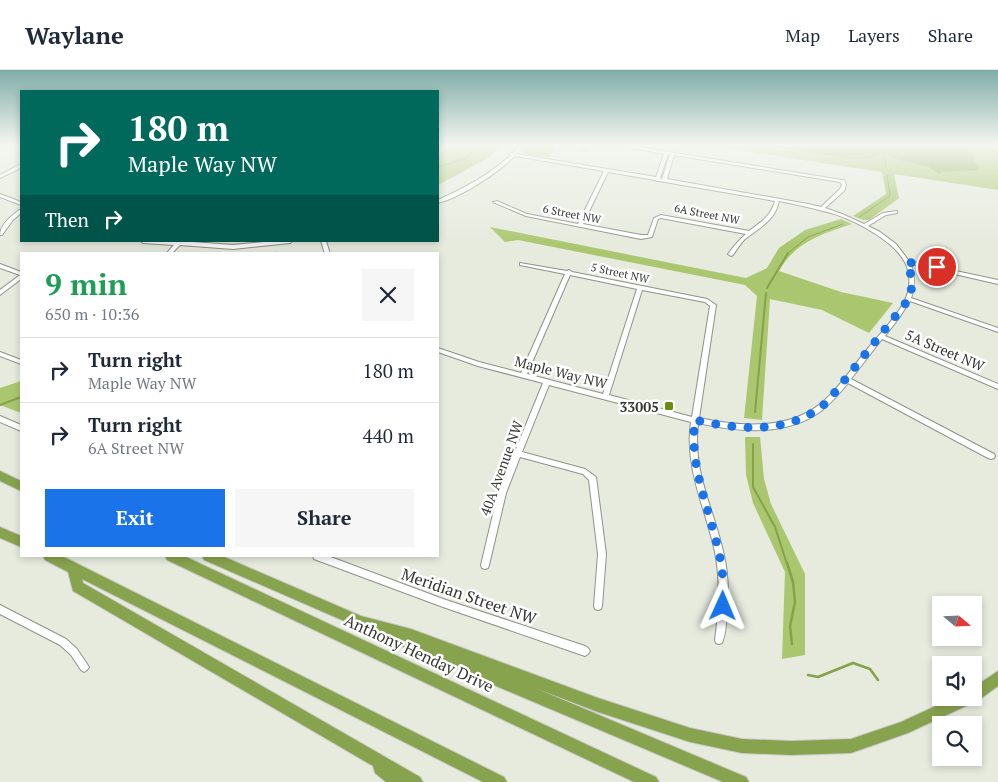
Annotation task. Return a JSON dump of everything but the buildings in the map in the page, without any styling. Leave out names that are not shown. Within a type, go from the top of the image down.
[{"type":"highway","points":[[0,476],[20,486]]},
{"type":"highway","points":[[0,532],[20,542]]},
{"type":"highway","points":[[51,557],[499,782]]},
{"type":"highway","name":"Anthony Henday Drive","points":[[173,557],[651,782]]},
{"type":"highway","points":[[210,557],[741,782]]},
{"type":"highway","points":[[74,569],[77,587],[415,782]]},
{"type":"highway","points":[[361,622],[411,635],[598,705],[690,736],[742,746],[791,748],[851,746],[903,728],[951,706]]},
{"type":"highway","points":[[982,689],[998,678]]},
{"type":"highway","points":[[352,746],[398,782]]},
{"type":"street","points":[[439,201],[484,177]]},
{"type":"street","points":[[580,226],[603,177]]},
{"type":"street","points":[[644,177],[821,209],[864,226],[894,245],[907,262],[913,282],[909,299],[998,330]]},
{"type":"street","points":[[821,209],[844,188],[844,183],[840,180],[822,177]]},
{"type":"street","points":[[0,194],[20,204]]},
{"type":"street","points":[[731,254],[742,240],[774,214],[777,200]]},
{"type":"street","name":"6 Street NW","points":[[495,202],[521,214],[648,237]]},
{"type":"street","points":[[864,226],[885,214],[895,212]]},
{"type":"street","points":[[0,234],[11,220],[20,213]]},
{"type":"street","name":"6A Street NW","points":[[648,237],[652,234],[656,219],[659,217],[751,232]]},
{"type":"street","points":[[162,242],[233,247],[282,242]]},
{"type":"street","points":[[170,252],[180,243]]},
{"type":"street","points":[[907,262],[998,282]]},
{"type":"street","name":"5 Street NW","points":[[522,264],[569,272],[712,304],[714,308],[695,420]]},
{"type":"street","points":[[0,266],[20,275]]},
{"type":"street","points":[[523,375],[569,272]]},
{"type":"street","points":[[0,293],[20,276]]},
{"type":"street","points":[[606,396],[640,287]]},
{"type":"street","name":"Maple Way NW","points":[[439,350],[471,362],[695,420],[722,426],[749,428],[785,423],[815,412],[828,401],[909,299]]},
{"type":"street","name":"5A Street NW","points":[[881,336],[998,386]]},
{"type":"street","points":[[0,354],[20,362]]},
{"type":"street","points":[[846,379],[991,456]]},
{"type":"street","name":"40A Avenue NW","points":[[485,564],[498,505],[547,381]]},
{"type":"street","points":[[0,419],[20,428]]},
{"type":"street","points":[[695,420],[694,447],[698,478],[718,547],[723,574],[724,598],[719,640]]},
{"type":"street","points":[[518,454],[585,472],[591,476],[594,482],[602,542],[598,606]]},
{"type":"street","name":"Meridian Street NW","points":[[320,557],[443,604],[585,651]]},
{"type":"street","points":[[0,609],[63,642],[74,652],[84,667]]},
{"type":"shaded area","points":[[439,177],[452,177],[439,184]]},
{"type":"shaded area","points":[[883,177],[895,177],[899,198],[869,220],[853,216],[886,194]]},
{"type":"shaded area","points":[[915,177],[998,177],[998,190]]},
{"type":"shaded area","points":[[841,219],[852,224],[810,240],[793,253],[779,271],[841,292],[893,303],[869,333],[822,310],[770,299],[762,420],[744,418],[757,296],[745,285],[518,240],[505,242],[490,227],[746,278],[767,268],[779,248],[805,230]]},
{"type":"shaded area","points":[[20,381],[20,413],[0,405],[0,388]]},
{"type":"shaded area","points":[[745,437],[760,437],[764,479],[771,504],[805,574],[805,655],[782,659],[785,572],[753,503],[746,475]]},
{"type":"waterway","points":[[859,217],[890,196],[887,177]]},
{"type":"waterway","points":[[788,253],[808,237],[843,224]]},
{"type":"waterway","points":[[767,288],[788,253]]},
{"type":"waterway","points":[[755,412],[766,293]]},
{"type":"waterway","points":[[0,405],[20,397]]},
{"type":"waterway","points":[[753,444],[753,487],[775,527],[787,564]]},
{"type":"waterway","points":[[787,563],[793,582],[795,602],[790,626],[792,644]]},
{"type":"waterway","points":[[808,675],[818,677],[853,663],[870,669],[878,680]]},
{"type":"place","name":"33005","points":[[669,406]]},
{"type":"route","points":[[723,606],[724,590],[721,559],[698,478],[694,447],[695,420],[722,426],[749,428],[785,423],[815,412],[828,401],[909,299],[913,282],[907,262],[937,267]]}]
